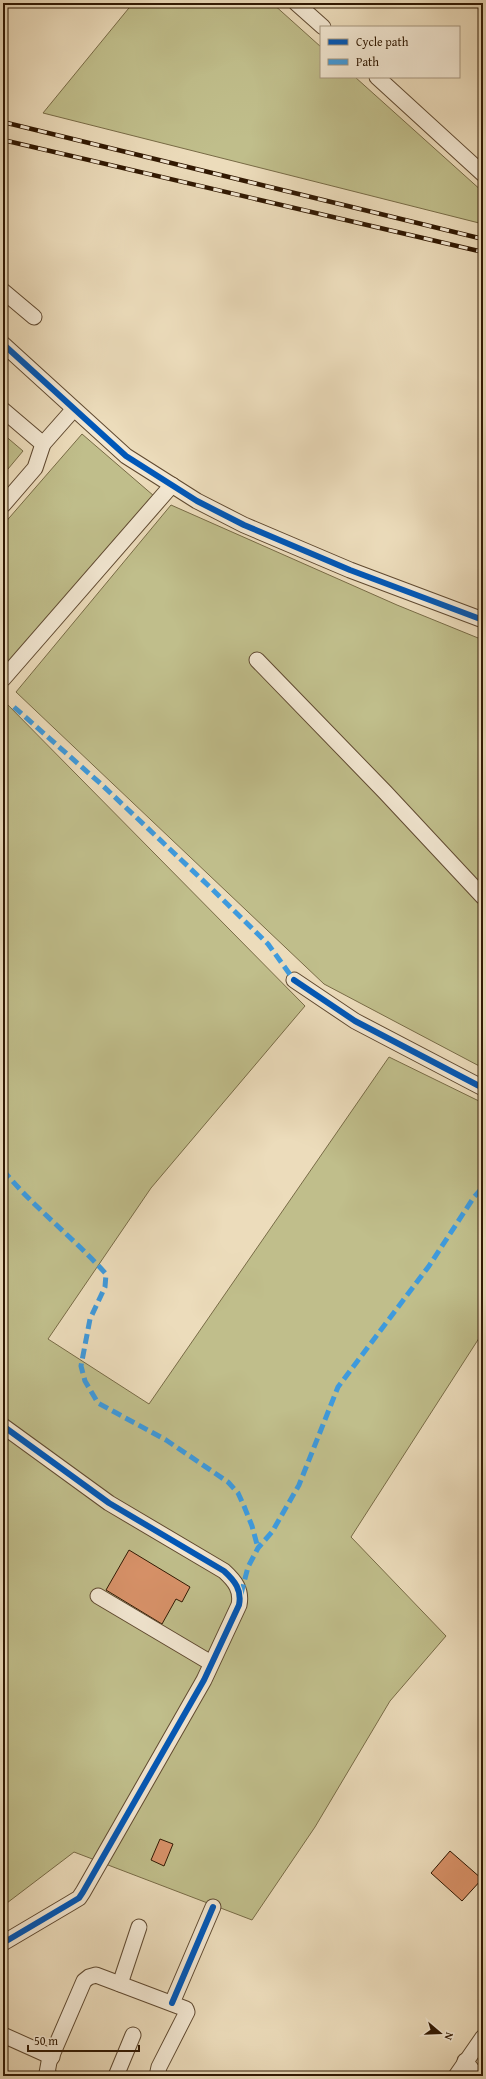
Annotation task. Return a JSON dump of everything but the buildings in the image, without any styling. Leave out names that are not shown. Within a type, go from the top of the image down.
[{"type":"street","points":[[296,3],[322,26]]},
{"type":"street","points":[[378,78],[483,174]]},
{"type":"street","points":[[3,291],[34,317]]},
{"type":"street","points":[[3,344],[73,410],[126,456],[197,501],[251,528],[350,570],[483,620]]},
{"type":"street","points":[[3,410],[43,444]]},
{"type":"street","points":[[3,505],[35,468],[43,444],[73,410]]},
{"type":"street","points":[[3,679],[172,485]]},
{"type":"street","points":[[257,660],[483,897]]},
{"type":"street","points":[[294,980],[355,1022],[483,1088]]},
{"type":"street","points":[[3,1426],[109,1503],[224,1571],[234,1580],[240,1597],[239,1604],[204,1680],[83,1892],[74,1901],[3,1943]]},
{"type":"street","points":[[98,1596],[211,1663]]},
{"type":"street","points":[[172,2003],[213,1907]]},
{"type":"street","points":[[120,1984],[139,1927]]},
{"type":"street","points":[[50,2076],[47,2073],[52,2057],[84,1981],[96,1975],[182,2006],[187,2012],[159,2067],[157,2076]]},
{"type":"street","points":[[116,2076],[133,2034]]},
{"type":"street","points":[[3,2035],[52,2057]]},
{"type":"street","points":[[456,2076],[483,2037]]},
{"type":"street","points":[[465,2061],[477,2076]]},
{"type":"shaded area","points":[[133,3],[272,3],[320,46],[320,78],[356,78],[483,192],[483,224],[43,113]]},
{"type":"shaded area","points":[[3,434],[23,451],[3,475]]},
{"type":"shaded area","points":[[82,434],[154,496],[3,671],[3,525]]},
{"type":"shaded area","points":[[171,505],[397,605],[483,640],[483,1068],[324,984],[16,692]]},
{"type":"shaded area","points":[[3,700],[305,1006],[151,1188],[48,1339],[149,1404],[389,1057],[483,1103],[483,1332],[351,1537],[446,1636],[390,1701],[315,1827],[252,1920],[74,1852],[3,1906]]},
{"type":"railway","points":[[3,122],[483,239]]},
{"type":"railway","points":[[3,140],[483,252]]},
{"type":"marked path","points":[[14,707],[101,784],[213,890],[268,944],[294,980]]},
{"type":"marked path","points":[[3,1170],[15,1184],[106,1274],[105,1287],[90,1319],[81,1366],[85,1381],[98,1403],[166,1440],[228,1482],[238,1493],[244,1506],[252,1526],[258,1548]]},
{"type":"marked path","points":[[241,1594],[248,1567],[258,1548],[272,1532],[299,1485],[338,1387],[429,1266],[474,1197],[483,1187]]},
{"type":"cycle path","points":[[3,344],[126,456],[197,501],[244,525],[350,570],[483,620]]},
{"type":"cycle path","points":[[294,980],[355,1021],[483,1088]]},
{"type":"cycle path","points":[[3,1426],[109,1503],[224,1571],[237,1586],[240,1600],[204,1680],[79,1898],[3,1943]]},
{"type":"cycle path","points":[[172,2003],[213,1907]]}]
